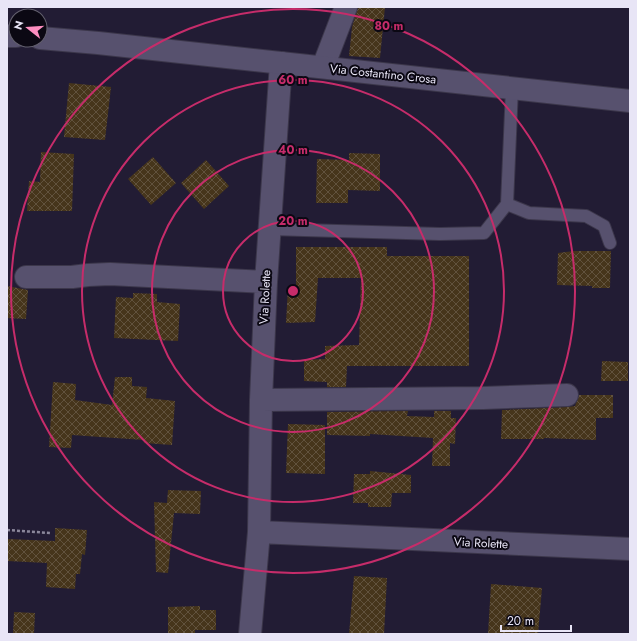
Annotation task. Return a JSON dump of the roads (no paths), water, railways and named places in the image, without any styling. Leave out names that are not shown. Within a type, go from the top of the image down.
[{"type":"street","points":[[323,67],[346,7]]},
{"type":"street","name":"Via Costantino Crosa","points":[[48,39],[630,101]]},
{"type":"street","name":"Via Rolette","points":[[250,634],[259,532],[261,400],[266,282],[281,63]]},
{"type":"street","points":[[26,277],[72,277],[110,274],[266,282]]},
{"type":"street","points":[[261,400],[483,398],[567,395]]},
{"type":"street","name":"Via Rolette","points":[[259,532],[630,550]]},
{"type":"lane","points":[[270,230],[440,234],[484,233],[506,204],[512,88]]},
{"type":"lane","points":[[506,204],[529,213],[586,216],[604,226],[610,243]]}]
